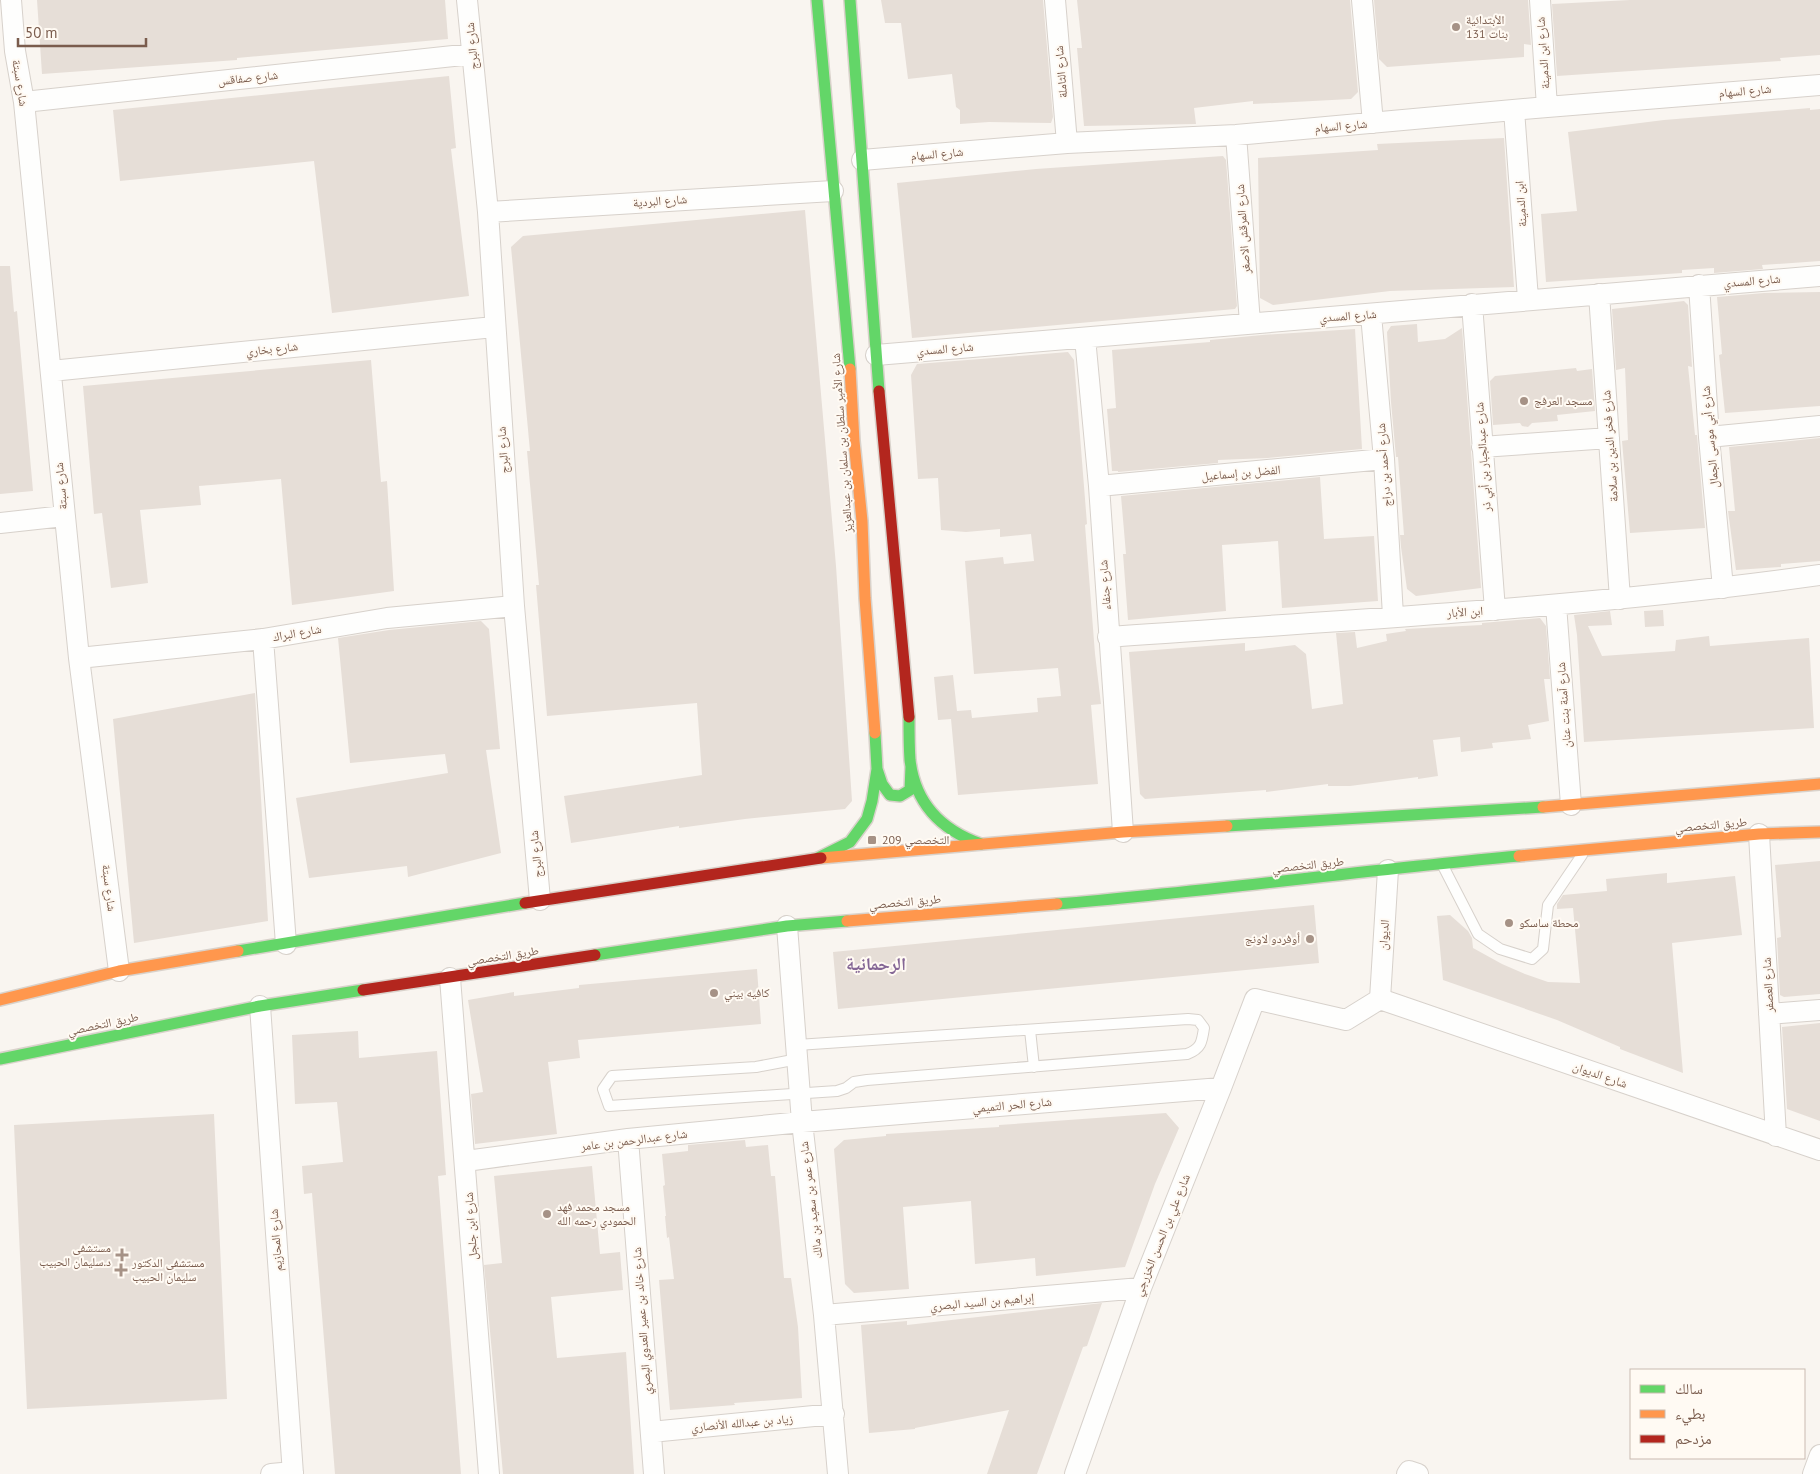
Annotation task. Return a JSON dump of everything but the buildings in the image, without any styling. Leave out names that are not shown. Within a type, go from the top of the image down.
[{"type":"main road","name":"شارع الأمير سلطان بن سلمان بن عبدالعزيز","points":[[817,0],[862,521],[865,598],[872,676],[877,769],[867,819],[850,842],[817,858]]},
{"type":"main road","points":[[850,0],[876,355],[909,712],[910,790],[900,796],[890,795],[882,784],[877,769]]},
{"type":"main road","points":[[911,764],[916,786],[938,822],[968,840],[981,844]]},
{"type":"main road","points":[[0,1000],[120,971],[540,900],[817,858],[1123,832],[1571,805],[1820,784]]},
{"type":"main road","name":"طريق التخصصي","points":[[0,1059],[260,1006],[787,926],[1160,895],[1441,863],[1759,834],[1820,832]]},
{"type":"street","name":"شارع سبتة","points":[[11,0],[8,52],[24,102],[79,658],[120,971]]},
{"type":"street","name":"شارع البرج","points":[[468,0],[488,212],[494,327],[514,606],[540,900]]},
{"type":"street","name":"شارع الثاملة","points":[[1056,0],[1067,143]]},
{"type":"street","points":[[1362,0],[1372,123]]},
{"type":"street","name":"شارع ابن الدمينة","points":[[1540,0],[1547,107]]},
{"type":"street","name":"شارع صفاقس","points":[[24,102],[472,54]]},
{"type":"street","name":"شارع السهام","points":[[862,160],[1067,143],[1236,135],[1820,84]]},
{"type":"street","name":"ابن الدمينة","points":[[1514,110],[1528,299]]},
{"type":"street","name":"شارع المرقش الاصغر","points":[[1236,135],[1250,322]]},
{"type":"street","name":"شارع البردية","points":[[488,212],[833,191]]},
{"type":"street","name":"شارع المسدي","points":[[876,355],[1250,322],[1371,315],[1528,299],[1820,276]]},
{"type":"street","name":"شارع أبي موسى الجمال","points":[[1698,286],[1723,588]]},
{"type":"street","name":"شارع فخر الدين بن سلامة","points":[[1599,294],[1620,599]]},
{"type":"street","name":"شارع عبدالجبار بن أبي ذر","points":[[1472,304],[1496,610]]},
{"type":"street","name":"شارع أحمد بن دراج","points":[[1371,315],[1384,459],[1393,616]]},
{"type":"street","name":"شارع بخاري","points":[[51,371],[494,327]]},
{"type":"street","name":"شارع جنفاء","points":[[1084,338],[1099,486],[1123,832]]},
{"type":"street","points":[[1709,437],[1820,426]]},
{"type":"street","points":[[1482,447],[1609,438]]},
{"type":"street","name":"الفضل بن إسماعيل","points":[[1099,486],[1384,459]]},
{"type":"street","points":[[0,523],[64,516]]},
{"type":"street","name":"ابن الأبار","points":[[1108,637],[1556,605],[1723,588],[1820,575]]},
{"type":"street","name":"شارع آمنة بنت عنان","points":[[1556,605],[1571,805]]},
{"type":"street","name":"شارع البراك","points":[[79,658],[263,639],[387,618],[514,606]]},
{"type":"street","points":[[263,639],[286,944]]},
{"type":"street","name":"شارع العصفر","points":[[1759,834],[1776,1136]]},
{"type":"street","name":"الديوان","points":[[1380,999],[1388,870]]},
{"type":"street","name":"شارع عمر بن سعيد بن مالك","points":[[787,926],[802,1122],[824,1315],[838,1474]]},
{"type":"street","name":"شارع ابن جلجل","points":[[450,978],[466,1161],[489,1474]]},
{"type":"street","name":"شارع علي بن الحسن الخزرجي","points":[[1075,1474],[1141,1288],[1222,1088],[1255,999],[1346,1020],[1380,999]]},
{"type":"street","name":"شارع الديوان","points":[[1380,999],[1820,1150]]},
{"type":"street","name":"شارع المحازيم","points":[[260,1006],[293,1473]]},
{"type":"street","points":[[1769,1014],[1820,1010]]},
{"type":"street","name":"شارع الحر التميمي","points":[[802,1122],[1222,1088]]},
{"type":"street","name":"شارع عبدالرحمن بن عامر","points":[[466,1161],[628,1139],[802,1122]]},
{"type":"street","name":"شارع خالد بن عمير العدوي البصري","points":[[628,1139],[654,1474]]},
{"type":"street","name":"إبراهيم بن السيد البصري","points":[[824,1315],[1141,1288]]},
{"type":"street","name":"زياد بن عبدالله الأنصاري","points":[[651,1432],[834,1414]]},
{"type":"street","points":[[1813,1474],[1820,1455]]},
{"type":"street","points":[[1408,1474],[1409,1470],[1418,1474]]},
{"type":"street","points":[[271,1474],[293,1473]]},
{"type":"lane","points":[[1441,863],[1478,934],[1500,949],[1532,958],[1543,949],[1548,905],[1585,850]]},
{"type":"lane","points":[[1188,1019],[1198,1020],[1204,1028],[1202,1042],[1195,1051],[1187,1054],[868,1080],[854,1082],[837,1092],[609,1106],[603,1089],[612,1076],[756,1067],[797,1052],[1030,1030],[1188,1019]]},
{"type":"lane","points":[[1030,1030],[1034,1067]]},
{"type":"traffic: fast","points":[[817,0],[850,369]]},
{"type":"traffic: fast","points":[[850,0],[879,391]]},
{"type":"traffic: fast","points":[[909,717],[910,760],[913,775],[924,802],[942,823],[981,844]]},
{"type":"traffic: fast","points":[[818,858],[850,842],[867,819],[877,769],[875,733]]},
{"type":"traffic: fast","points":[[877,769],[882,784],[890,795],[900,796],[910,790],[911,766]]},
{"type":"traffic: fast","points":[[1227,826],[1543,807]]},
{"type":"traffic: fast","points":[[1057,904],[1519,856]]},
{"type":"traffic: fast","points":[[238,951],[525,903]]},
{"type":"traffic: fast","points":[[595,955],[787,926],[847,921]]},
{"type":"traffic: fast","points":[[0,1059],[260,1006],[363,990]]},
{"type":"traffic: slow","points":[[850,369],[854,441],[862,521],[865,598],[875,733]]},
{"type":"traffic: slow","points":[[1543,807],[1820,784]]},
{"type":"traffic: slow","points":[[821,858],[1123,832],[1227,826]]},
{"type":"traffic: slow","points":[[1519,856],[1759,834],[1820,832]]},
{"type":"traffic: slow","points":[[847,921],[1057,904]]},
{"type":"traffic: slow","points":[[0,1000],[119,971],[238,951]]},
{"type":"traffic: jam","points":[[879,391],[909,717]]},
{"type":"traffic: jam","points":[[525,903],[821,858]]},
{"type":"traffic: jam","points":[[363,990],[595,955]]},
{"type":"place","name":"الأبتدائية 131 بنات","points":[[1456,27]]},
{"type":"place","name":"مسجد العرفج","points":[[1524,401]]},
{"type":"place","name":"التخصصي 209","points":[[872,840]]},
{"type":"place","name":"محطة ساسكو","points":[[1509,923]]},
{"type":"place","name":"أوفردو لاونج","points":[[1310,939]]},
{"type":"place","name":"كافيه بيني","points":[[714,993]]},
{"type":"place","name":"مسجد محمد فهد الحمودي رحمه الله","points":[[547,1214]]},
{"type":"place","name":"مستشفى د.سليمان الحبيب","points":[[122,1255]]},
{"type":"place","name":"مستشفى الدكتور سليمان الحبيب","points":[[121,1270]]},
{"type":"district","name":"الرحمانية","points":[[876,964]]}]
